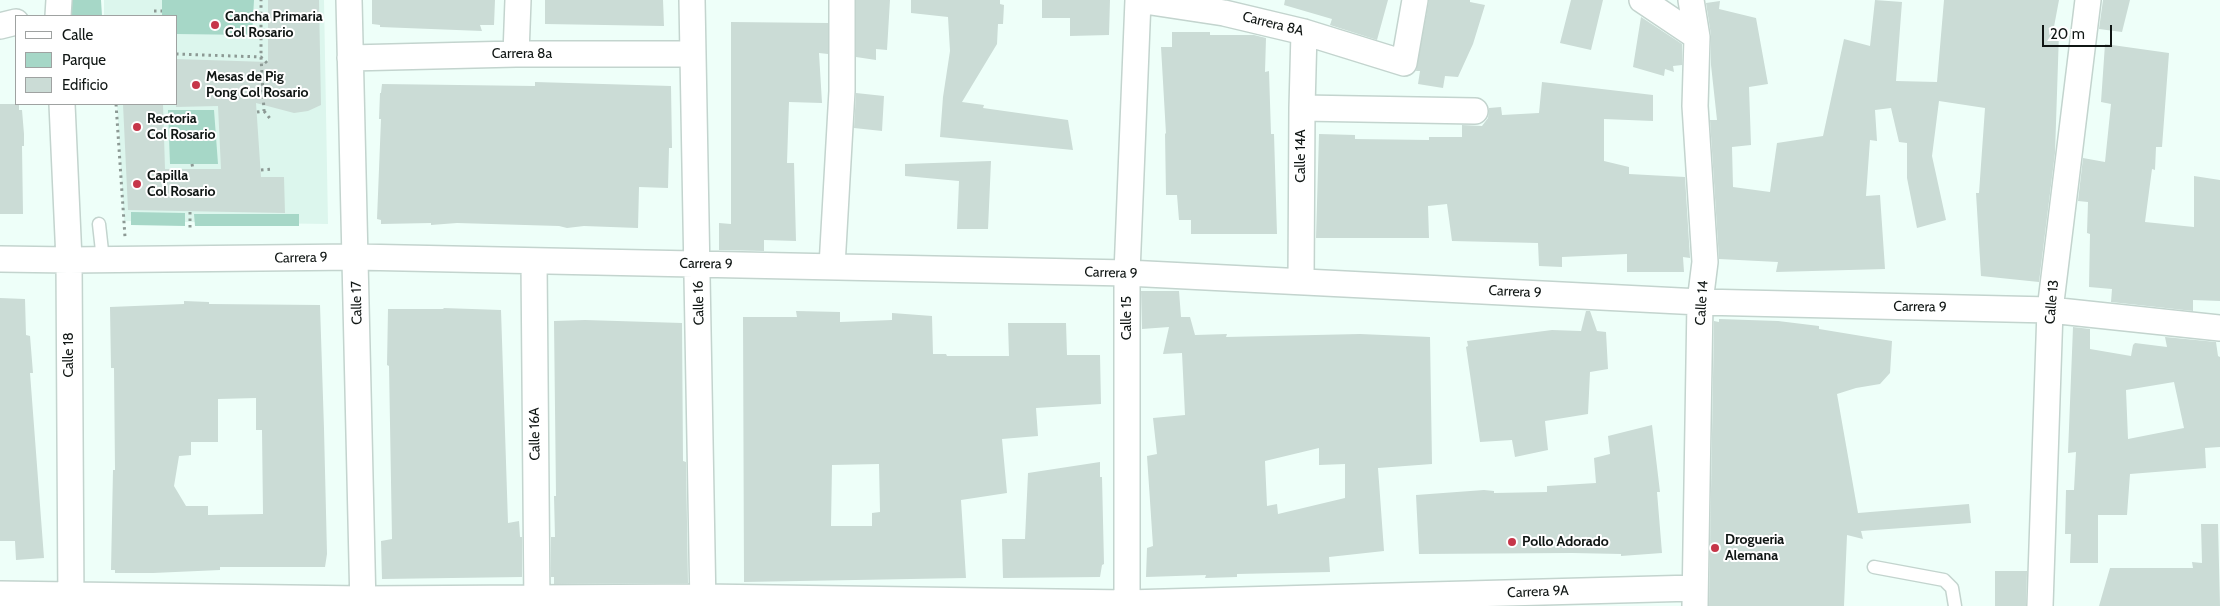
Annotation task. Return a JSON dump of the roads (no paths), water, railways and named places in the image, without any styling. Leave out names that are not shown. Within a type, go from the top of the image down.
[{"type":"street","name":"Calle 17","points":[[349,0],[362,602]]},
{"type":"street","points":[[516,54],[518,0]]},
{"type":"street","name":"Calle 16","points":[[692,0],[703,601]]},
{"type":"street","points":[[832,266],[842,91],[842,0]]},
{"type":"street","name":"Carrera 8A","points":[[1138,0],[1224,13],[1304,32],[1404,62],[1415,0]]},
{"type":"street","name":"Calle 15","points":[[1127,605],[1127,273],[1138,0]]},
{"type":"street","points":[[1642,0],[1697,37]]},
{"type":"street","name":"Calle 14","points":[[1691,0],[1697,37],[1695,106],[1705,262],[1700,302],[1695,597]]},
{"type":"street","name":"Calle 13","points":[[2040,606],[2050,310],[2088,0]]},
{"type":"street","points":[[0,26],[15,22]]},
{"type":"street","name":"Calle 14A","points":[[1301,280],[1304,32]]},
{"type":"street","name":"Carrera 8a","points":[[350,58],[516,54],[694,54]]},
{"type":"street","name":"Calle 18","points":[[62,105],[69,260],[70,600]]},
{"type":"street","points":[[1302,108],[1475,112]]},
{"type":"street","name":"Carrera 9","points":[[0,259],[115,260],[356,257],[1127,273],[1301,280],[1700,302],[2050,310],[2220,328]]},
{"type":"street","name":"Calle 16A","points":[[534,262],[537,602]]},
{"type":"street","name":"Carrera 9A","points":[[0,594],[70,600],[362,602],[703,601],[1127,605],[1695,597]]},
{"type":"lane","points":[[99,224],[115,260]]},
{"type":"lane","points":[[1874,567],[1944,580],[1952,588],[1955,606]]},
{"type":"place","name":"Cancha Primaria Col Rosario","points":[[215,25]]},
{"type":"place","name":"Mesas de Pig Pong Col Rosario","points":[[196,85]]},
{"type":"place","name":"Rectoria Col Rosario","points":[[137,127]]},
{"type":"place","name":"Capilla Col Rosario","points":[[137,184]]},
{"type":"place","name":"Pollo Adorado","points":[[1512,542]]},
{"type":"place","name":"Drogueria Alemana","points":[[1715,548]]}]
